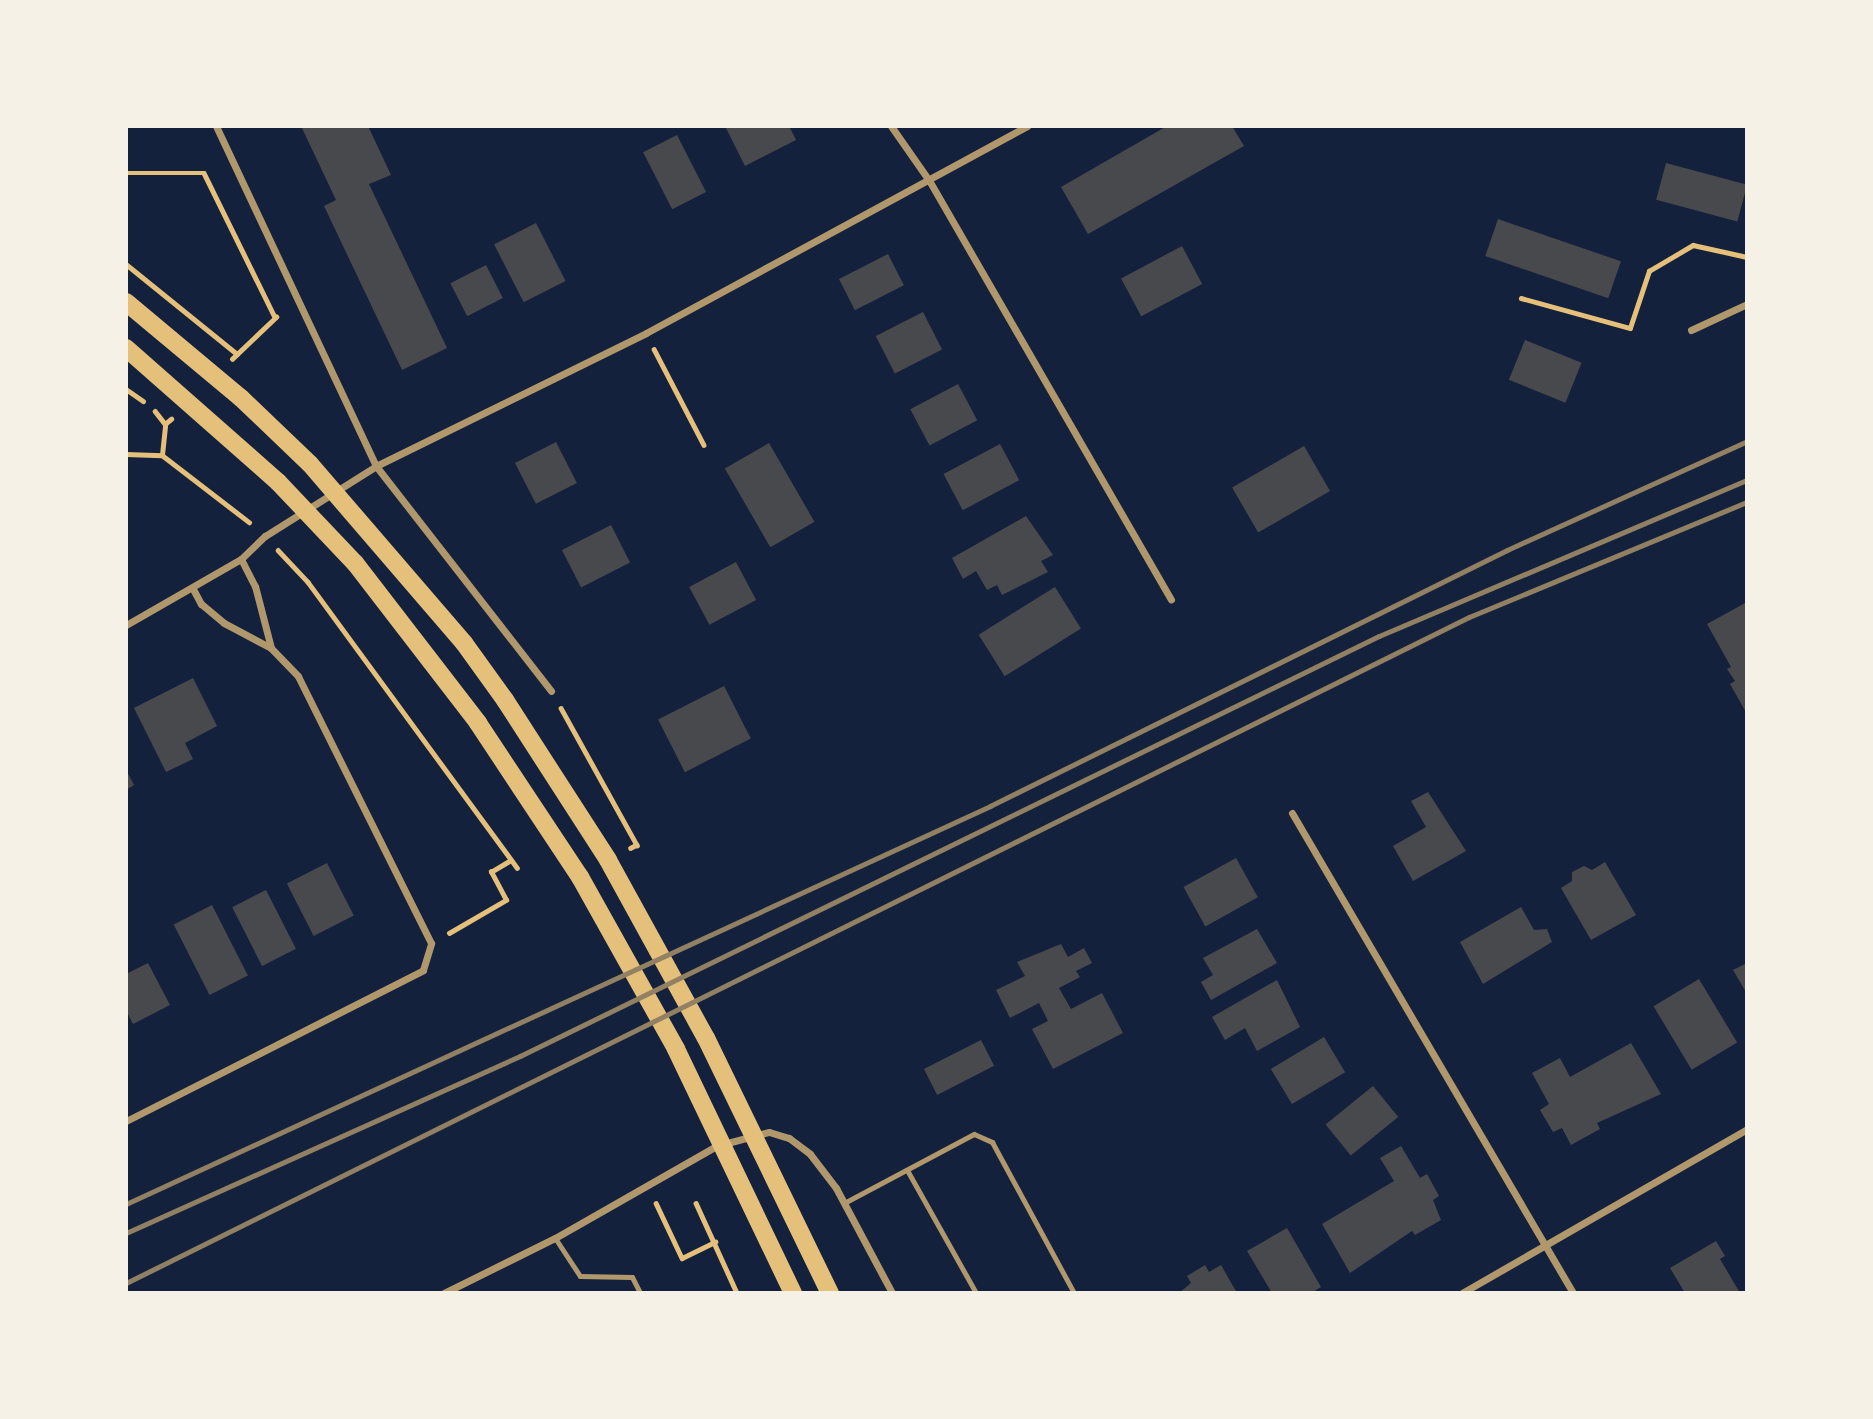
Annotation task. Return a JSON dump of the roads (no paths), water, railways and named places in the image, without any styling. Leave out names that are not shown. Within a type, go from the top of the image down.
[{"type":"main road","points":[[126,302],[158,326],[310,464],[464,643],[505,700],[608,860],[706,1038],[830,1293]]},
{"type":"main road","points":[[130,351],[278,482],[355,563],[478,723],[580,877],[670,1037],[793,1293]]},
{"type":"street","points":[[216,126],[376,466],[551,691]]},
{"type":"street","points":[[891,126],[930,182],[1171,599]]},
{"type":"street","points":[[126,625],[193,589],[241,559],[265,536],[376,466],[646,333],[930,182],[1027,126]]},
{"type":"street","points":[[1691,330],[1747,304]]},
{"type":"street","points":[[241,559],[255,586],[271,649]]},
{"type":"street","points":[[126,1121],[423,970],[431,943],[298,676],[271,649],[224,623],[201,604],[193,589]]},
{"type":"street","points":[[1292,813],[1573,1293]]},
{"type":"street","points":[[1462,1293],[1747,1129]]},
{"type":"street","points":[[444,1293],[555,1238],[716,1146],[769,1132],[789,1138],[810,1154],[844,1203],[892,1293]]},
{"type":"lane","points":[[844,1203],[974,1135],[992,1142],[1074,1293]]},
{"type":"lane","points":[[907,1170],[976,1293]]},
{"type":"lane","points":[[555,1238],[580,1276],[632,1277],[640,1293]]},
{"type":"railway","points":[[126,1204],[990,806],[1507,550],[1747,441]]},
{"type":"railway","points":[[126,1233],[520,1056],[1379,636],[1747,480]]},
{"type":"railway","points":[[126,1283],[1469,617],[1747,502]]}]
